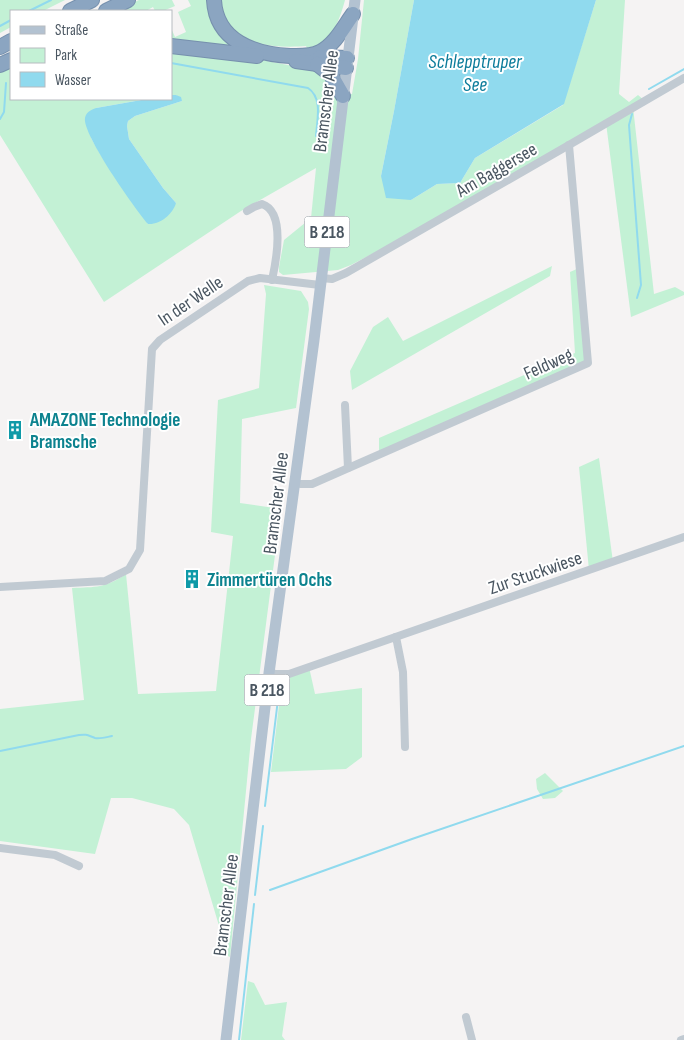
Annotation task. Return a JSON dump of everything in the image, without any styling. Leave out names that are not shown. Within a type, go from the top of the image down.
[{"type":"highway","points":[[72,10],[92,0]]},
{"type":"highway","points":[[108,10],[128,0]]},
{"type":"highway","points":[[214,0],[218,19],[232,39],[257,51],[312,60],[331,75],[342,96]]},
{"type":"highway","points":[[312,60],[336,39],[353,14]]},
{"type":"highway","points":[[172,46],[347,63]]},
{"type":"main road","name":"Bramscher Allee","points":[[226,1040],[269,673],[310,372],[355,0]]},
{"type":"street","name":"Am Baggersee","points":[[320,282],[332,280],[346,273],[684,78]]},
{"type":"street","name":"Feldweg","points":[[294,484],[312,484],[588,363],[569,146]]},
{"type":"street","points":[[247,211],[262,204],[269,208],[273,214],[278,242],[272,280]]},
{"type":"street","name":"In der Welle","points":[[0,587],[105,581],[129,569],[140,550],[152,349],[160,340],[248,281],[260,278],[320,282]]},
{"type":"street","points":[[345,405],[348,468]]},
{"type":"street","name":"Zur Stuckwiese","points":[[269,673],[289,674],[684,537]]},
{"type":"street","points":[[396,637],[403,672],[405,747]]},
{"type":"street","points":[[0,848],[55,855],[79,866]]},
{"type":"street","points":[[466,1017],[472,1040]]},
{"type":"green space","points":[[0,0],[65,0],[45,10],[10,10],[10,28],[0,33]]},
{"type":"green space","points":[[139,0],[172,0],[175,6],[165,10],[154,10],[153,7],[148,10],[117,10]]},
{"type":"green space","points":[[188,0],[209,0],[246,57],[319,71],[331,83],[334,95],[352,94],[358,59],[364,0],[414,0],[381,176],[411,200],[437,184],[460,183],[475,158],[563,105],[596,0],[625,0],[619,94],[629,102],[638,95],[645,101],[633,107],[654,294],[675,287],[684,292],[684,295],[631,317],[606,123],[471,202],[351,265],[338,270],[283,275],[279,272],[279,267],[284,240],[311,218],[316,168],[241,211],[104,302],[0,135],[0,65],[10,60],[10,100],[141,100],[96,108],[91,138],[105,162],[148,224],[176,203],[163,188],[129,139],[127,126],[128,121],[135,116],[182,101],[176,95],[172,95],[172,30],[175,37],[186,32],[178,12],[191,6]]},
{"type":"green space","points":[[219,0],[345,0],[339,19],[329,37],[319,45],[307,48],[306,46],[284,47],[260,44],[238,35],[224,19]]},
{"type":"green space","points":[[552,266],[550,276],[352,390],[350,371],[373,327],[388,317],[403,341]]},
{"type":"green space","points":[[579,268],[588,363],[379,454],[379,438],[575,353],[570,272]]},
{"type":"green space","points":[[264,285],[301,291],[308,302],[309,309],[296,408],[242,419],[240,503],[281,509],[251,739],[230,957],[228,956],[189,825],[174,809],[132,798],[111,798],[95,854],[0,841],[0,709],[84,700],[72,588],[100,586],[126,574],[138,694],[216,691],[233,536],[211,532],[218,400],[259,388],[266,294]]},
{"type":"green space","points":[[599,458],[613,562],[589,570],[579,467]]},
{"type":"green space","points":[[309,667],[315,694],[362,688],[362,757],[346,769],[271,772],[282,680]]},
{"type":"green space","points":[[545,773],[563,791],[555,798],[543,799],[537,789],[536,779]]},
{"type":"green space","points":[[248,981],[254,983],[265,1005],[287,1002],[282,1036],[285,1040],[241,1040]]},
{"type":"water","name":"Schlepptruper See","points":[[414,0],[596,0],[564,104],[475,158],[460,183],[437,184],[411,200],[386,198],[381,176]]},
{"type":"water","points":[[172,95],[181,97],[182,101],[135,116],[128,121],[127,126],[129,139],[163,188],[176,203],[172,211],[161,221],[148,224],[100,155],[86,127],[85,118],[91,110],[141,100],[172,100]]},
{"type":"waterway","points":[[31,10],[51,0]]},
{"type":"waterway","points":[[0,26],[10,21]]},
{"type":"waterway","points":[[172,63],[308,88],[316,97],[318,110],[316,136]]},
{"type":"waterway","points":[[649,89],[684,69]]},
{"type":"waterway","points":[[0,119],[4,112],[6,83]]},
{"type":"waterway","points":[[632,114],[629,125],[641,285],[637,298]]},
{"type":"waterway","points":[[265,806],[280,683]]},
{"type":"waterway","points":[[0,751],[79,735],[97,738],[112,736]]},
{"type":"waterway","points":[[270,890],[412,839],[684,746]]},
{"type":"waterway","points":[[255,895],[263,826]]},
{"type":"waterway","points":[[239,1040],[254,904]]},
{"type":"place","name":"AMAZONE Technologie Bramsche","points":[[15,430]]},
{"type":"place","name":"Zimmertüren Ochs","points":[[192,579]]}]
